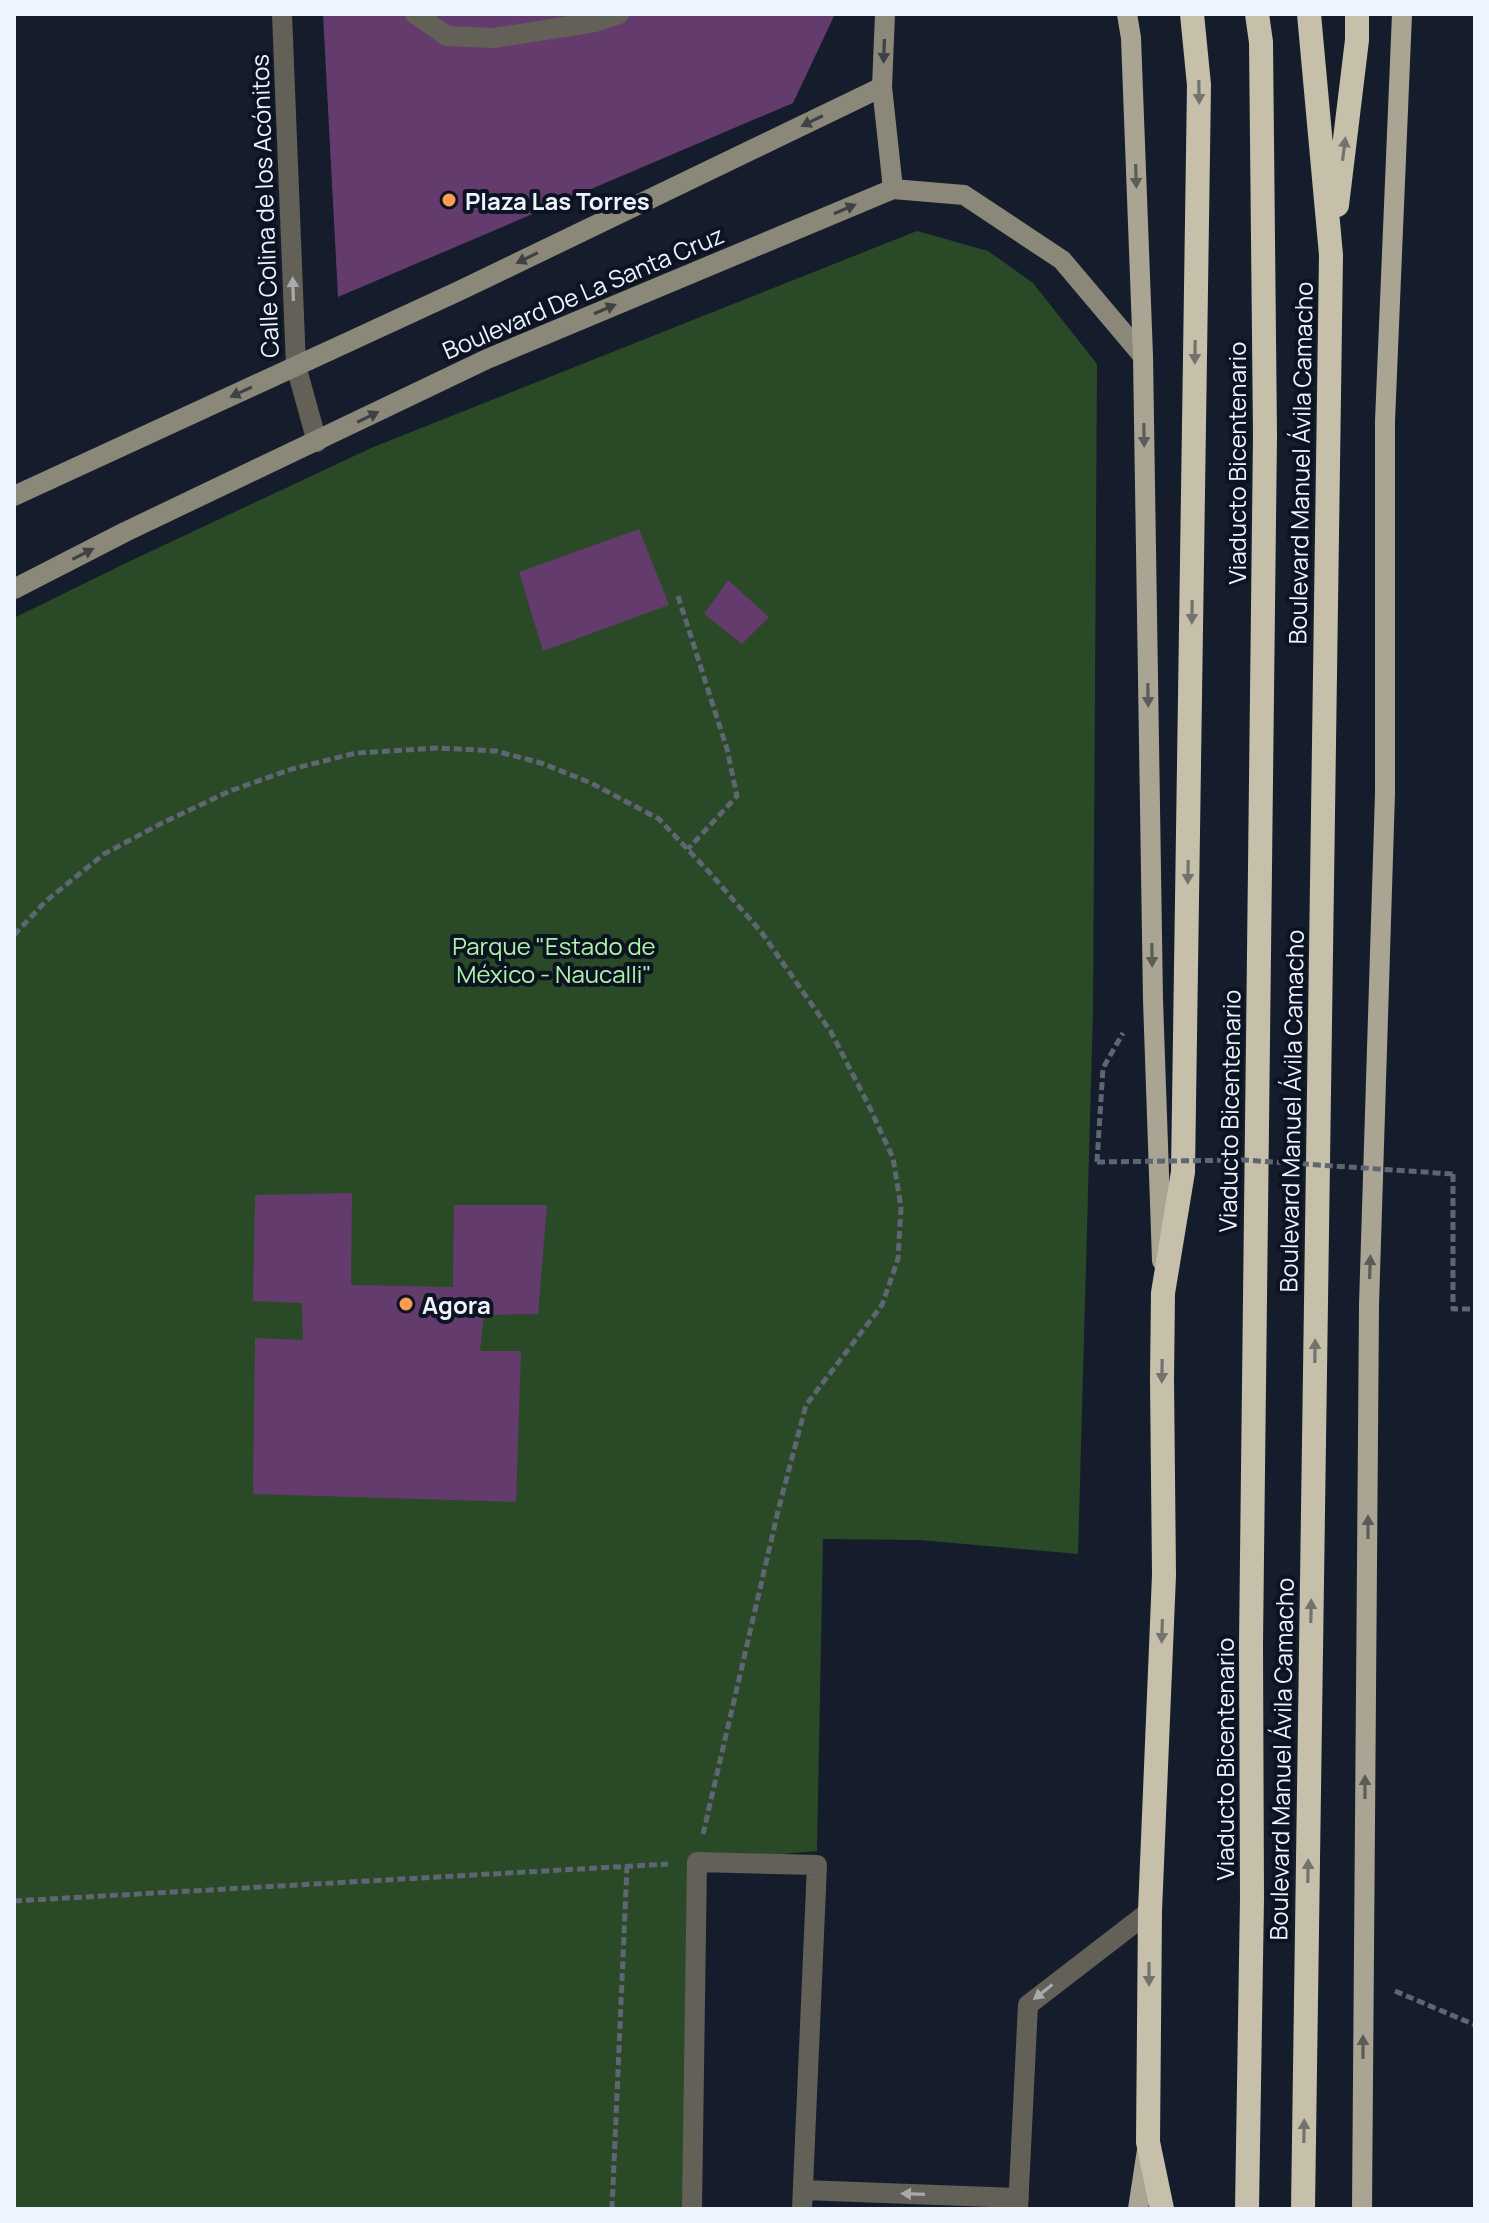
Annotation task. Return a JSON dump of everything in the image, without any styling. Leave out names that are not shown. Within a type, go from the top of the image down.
[{"type":"highway","points":[[1162,2209],[1148,2142],[1150,1911],[1164,1575],[1163,1293],[1183,1172],[1199,85],[1192,14]]},
{"type":"highway","name":"Viaducto Bicentenario","points":[[1247,2209],[1265,435],[1261,42],[1257,14]]},
{"type":"highway","name":"Boulevard Manuel Ávila Camacho","points":[[1303,2209],[1331,255],[1309,14]]},
{"type":"highway","points":[[1331,255],[1357,40],[1357,14]]},
{"type":"main road","points":[[885,14],[882,87],[893,189]]},
{"type":"main road","points":[[1127,14],[1131,38],[1143,356],[1152,984],[1163,1293]]},
{"type":"main road","points":[[1362,2209],[1369,1305],[1385,793],[1385,421],[1402,14]]},
{"type":"main road","name":"Boulevard De La Santa Cruz","points":[[14,496],[475,283],[882,87]]},
{"type":"main road","name":"Boulevard De La Santa Cruz","points":[[14,589],[125,532],[487,359],[893,189],[964,195],[1062,260],[1143,356]]},
{"type":"main road","points":[[1138,2209],[1148,2142]]},
{"type":"street","name":"Calle Colina de los Acónitos","points":[[282,14],[296,366],[317,442]]},
{"type":"street","points":[[415,14],[447,36],[494,38],[595,22],[619,14]]},
{"type":"street","points":[[692,2209],[697,1862],[817,1865],[802,2199],[1019,2203],[1028,2005],[1150,1911]]},
{"type":"path","points":[[678,596],[727,749],[737,796],[688,849]]},
{"type":"path","points":[[14,935],[46,901],[104,854],[230,791],[292,769],[356,753],[437,748],[496,751],[541,763],[591,783],[659,819],[762,933],[831,1032],[869,1106],[893,1158],[901,1207],[898,1259],[882,1305],[806,1405],[779,1507],[697,1862],[14,1901]]},
{"type":"path","points":[[1103,1068],[1097,1162],[1244,1160],[1453,1174],[1453,1309],[1475,1309]]},
{"type":"path","points":[[612,2209],[627,1866]]},
{"type":"path","points":[[1364,1979],[1475,2025]]},
{"type":"green space","name":"Parque \"Estado de México - Naucalli\"","points":[[917,231],[988,251],[1033,283],[1097,364],[1093,1011],[1078,1554],[920,1540],[823,1539],[817,1851],[699,1861],[689,2209],[14,2209],[14,618],[371,448]]},
{"type":"building","name":"Plaza Las Torres","points":[[323,14],[835,14],[793,103],[338,297]]},
{"type":"building","points":[[639,529],[669,605],[543,651],[519,572]]},
{"type":"building","points":[[728,580],[769,617],[742,644],[704,614]]},
{"type":"building","points":[[352,1193],[351,1285],[453,1287],[454,1205],[547,1205],[538,1314],[484,1315],[480,1351],[521,1351],[516,1502],[253,1494],[255,1338],[303,1340],[302,1303],[253,1301],[255,1195]]},
{"type":"place","name":"Plaza Las Torres","points":[[449,200]]},
{"type":"place","name":"Agora","points":[[406,1304]]}]
